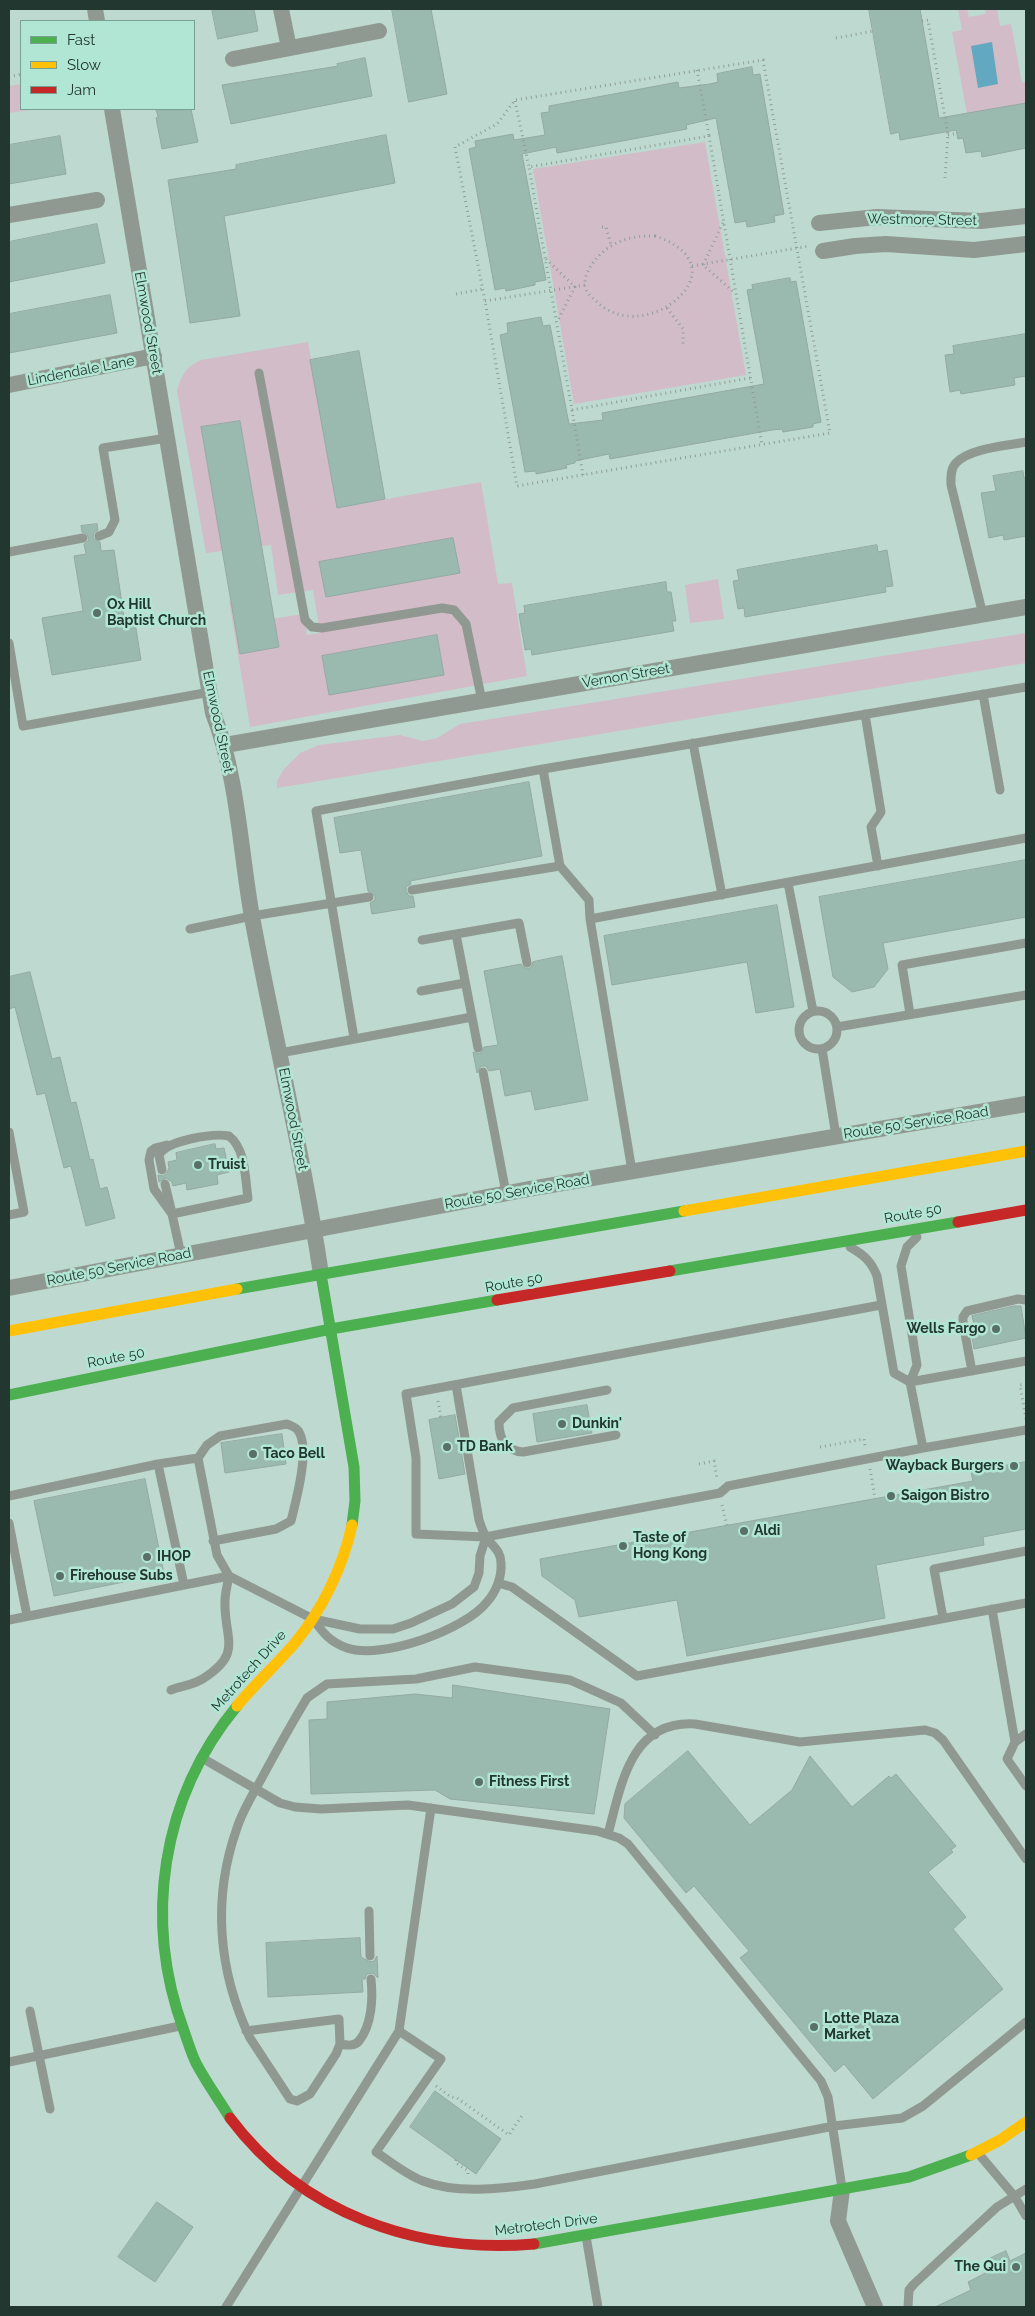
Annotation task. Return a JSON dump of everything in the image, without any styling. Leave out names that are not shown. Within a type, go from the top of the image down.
[{"type":"main road","points":[[9,1331],[321,1274],[1026,1151]]},
{"type":"main road","name":"Route 50","points":[[9,1395],[331,1329],[1026,1210]]},
{"type":"main road","name":"Metrotech Drive","points":[[321,1274],[352,1456],[354,1506],[351,1530],[343,1557],[313,1619],[282,1657],[236,1706],[201,1758],[184,1793],[176,1817],[163,1868],[160,1895],[162,1947],[166,1973],[180,2026],[202,2075],[232,2122],[272,2163],[301,2186],[343,2211],[398,2234],[426,2240],[486,2247],[546,2243],[842,2190],[928,2172],[977,2152],[1026,2122]]},
{"type":"street","points":[[281,9],[289,48]]},
{"type":"street","points":[[233,59],[379,32]]},
{"type":"street","name":"Elmwood Street","points":[[112,110],[213,713],[225,745],[252,916],[280,1052],[321,1274]]},
{"type":"street","points":[[9,215],[97,200]]},
{"type":"street","name":"Westmore Street","points":[[819,223],[877,216],[980,221],[1026,216]]},
{"type":"street","name":"Westmore Street","points":[[820,248],[886,244],[974,250],[1026,244]]},
{"type":"street","name":"Lindendale Lane","points":[[9,385],[154,356]]},
{"type":"street","name":"Vernon Street","points":[[225,745],[1026,608]]},
{"type":"street","name":"Route 50 Service Road","points":[[9,1288],[506,1193],[1026,1104]]},
{"type":"street","points":[[842,2190],[838,2221],[874,2307]]},
{"type":"lane","points":[[259,373],[305,620],[312,627],[322,628],[442,608],[454,610],[466,624],[482,701]]},
{"type":"lane","points":[[99,536],[109,532],[115,520],[103,448],[167,438]]},
{"type":"lane","points":[[983,615],[951,485],[951,473],[955,464],[974,452],[1026,442]]},
{"type":"lane","points":[[9,552],[83,538]]},
{"type":"lane","points":[[9,643],[23,726],[210,692]]},
{"type":"lane","points":[[354,1038],[316,811],[542,769],[1026,687]]},
{"type":"lane","points":[[983,694],[1000,790]]},
{"type":"lane","points":[[864,714],[881,812],[871,827],[878,866]]},
{"type":"lane","points":[[693,743],[722,895]]},
{"type":"lane","points":[[542,769],[560,866],[589,900],[590,919],[632,1171]]},
{"type":"lane","points":[[590,919],[1026,838]]},
{"type":"lane","points":[[412,890],[560,866]]},
{"type":"lane","points":[[788,883],[814,1011]]},
{"type":"lane","points":[[190,929],[252,916],[369,897]]},
{"type":"lane","points":[[422,940],[519,923],[527,963]]},
{"type":"lane","points":[[456,934],[478,1048]]},
{"type":"lane","points":[[910,1014],[902,965],[1026,942]]},
{"type":"lane","points":[[421,991],[465,983]]},
{"type":"lane","points":[[837,1027],[1026,995]]},
{"type":"lane","points":[[814,1011],[829,1014],[837,1027],[835,1038],[831,1044],[822,1049],[809,1047],[800,1036],[800,1022],[806,1015],[814,1011]]},
{"type":"lane","points":[[280,1052],[472,1017]]},
{"type":"lane","points":[[822,1049],[836,1136]]},
{"type":"lane","points":[[483,1072],[506,1193]]},
{"type":"lane","points":[[9,1132],[24,1212],[9,1215]]},
{"type":"lane","points":[[206,1136],[229,1136],[238,1144],[248,1198],[172,1214],[154,1190],[149,1160],[151,1151],[155,1148],[206,1136]]},
{"type":"lane","points":[[162,1170],[159,1155],[170,1144]]},
{"type":"lane","points":[[165,1184],[180,1255]]},
{"type":"lane","points":[[923,1448],[910,1382],[917,1365],[901,1266],[907,1247],[926,1228]]},
{"type":"lane","points":[[841,1242],[865,1256],[871,1262],[877,1276],[894,1373],[910,1382],[1026,1361]]},
{"type":"lane","points":[[972,1371],[963,1323],[963,1317],[967,1311],[1018,1299],[1026,1300]]},
{"type":"lane","points":[[881,1305],[406,1394],[416,1458],[416,1534],[486,1537],[720,1493],[728,1486],[1026,1430]]},
{"type":"lane","points":[[313,1619],[328,1639],[348,1648],[362,1651],[397,1648],[444,1630],[477,1612],[488,1602],[498,1582],[502,1562],[499,1552],[486,1537],[479,1520],[456,1385]]},
{"type":"lane","points":[[607,1390],[513,1408],[499,1422],[499,1432],[504,1443],[513,1452],[522,1452],[616,1434]]},
{"type":"lane","points":[[213,1541],[276,1529],[291,1520],[304,1459],[301,1437],[295,1427],[287,1424],[220,1436],[207,1445],[198,1458],[213,1541],[216,1556],[229,1576],[313,1619],[360,1629],[392,1629],[430,1616],[452,1604],[474,1587],[479,1573],[480,1556],[486,1537]]},
{"type":"lane","points":[[9,1496],[158,1464],[198,1458]]},
{"type":"lane","points":[[158,1464],[184,1585]]},
{"type":"lane","points":[[9,1523],[27,1616]]},
{"type":"lane","points":[[943,1618],[934,1568],[1026,1551]]},
{"type":"lane","points":[[9,1620],[229,1576]]},
{"type":"lane","points":[[170,1690],[203,1679],[221,1664],[227,1655],[230,1636],[225,1610],[225,1596],[229,1576]]},
{"type":"lane","points":[[498,1582],[512,1588],[637,1676],[1026,1603]]},
{"type":"lane","points":[[992,1609],[1015,1742]]},
{"type":"lane","points":[[246,2031],[339,2019],[340,2044],[336,2054],[310,2094],[297,2101],[290,2099],[278,2084],[246,2031],[231,1992],[221,1940],[224,1871],[237,1827],[307,1698],[327,1684],[416,1679],[475,1667],[570,1680],[620,1703],[655,1735]]},
{"type":"lane","points":[[608,1834],[626,1768],[640,1746],[664,1727],[680,1723],[800,1742],[925,1730],[935,1733],[942,1740],[1026,1859]]},
{"type":"lane","points":[[1026,1734],[1015,1742],[1007,1759],[1026,1786]]},
{"type":"lane","points":[[201,1758],[280,1803],[295,1807],[321,1809],[408,1805],[597,1830],[628,1844],[820,2081],[828,2097],[834,2126],[842,2190]]},
{"type":"lane","points":[[226,2307],[399,2031],[431,1808]]},
{"type":"lane","points":[[369,1911],[370,1956]]},
{"type":"lane","points":[[340,2044],[350,2046],[358,2042],[367,2025],[372,1992],[371,1979]]},
{"type":"lane","points":[[30,2010],[50,2109]]},
{"type":"lane","points":[[399,2031],[441,2059],[376,2152],[422,2181],[458,2188],[496,2188],[535,2184],[834,2126],[902,2118],[923,2106],[1026,2022]]},
{"type":"lane","points":[[9,2062],[180,2026]]},
{"type":"lane","points":[[977,2152],[1015,2197],[1026,2216]]},
{"type":"lane","points":[[908,2307],[907,2299],[914,2284],[997,2207],[1026,2190]]},
{"type":"lane","points":[[586,2236],[598,2307]]},
{"type":"path","points":[[922,21],[928,20],[948,134],[945,178]]},
{"type":"path","points":[[836,38],[873,30]]},
{"type":"path","points":[[763,60],[830,434],[516,486],[483,289],[455,147],[497,124],[515,100],[763,60]]},
{"type":"path","points":[[697,70],[762,445]]},
{"type":"path","points":[[515,100],[546,258],[583,475]]},
{"type":"path","points":[[948,134],[957,133]]},
{"type":"path","points":[[529,167],[709,136]]},
{"type":"path","points":[[703,265],[724,223]]},
{"type":"path","points":[[602,227],[606,227],[611,246]]},
{"type":"path","points":[[655,236],[666,240],[683,251],[692,266],[692,274],[685,290],[667,308],[644,316],[620,315],[600,306],[588,293],[585,285],[589,269],[602,252],[611,246],[634,237],[655,236]]},
{"type":"path","points":[[692,266],[797,248],[820,248]]},
{"type":"path","points":[[546,258],[576,287]]},
{"type":"path","points":[[703,265],[736,294]]},
{"type":"path","points":[[485,301],[585,285]]},
{"type":"path","points":[[557,322],[576,287]]},
{"type":"path","points":[[456,294],[483,289]]},
{"type":"path","points":[[667,308],[683,329],[683,344],[680,345]]},
{"type":"path","points":[[572,410],[750,378]]},
{"type":"path","points":[[1026,1384],[1020,1385],[1025,1400],[1026,1422]]},
{"type":"path","points":[[436,1389],[441,1418]]},
{"type":"path","points":[[427,2080],[451,2097],[457,2098],[509,2135],[523,2114]]},
{"type":"shaded area","points":[[958,9],[967,9],[969,17],[986,14],[985,9],[997,9],[1000,26],[1011,24],[1022,83],[1026,82],[1026,103],[967,114],[952,32],[962,30]]},
{"type":"shaded area","points":[[20,84],[20,110],[30,110],[9,113],[9,86]]},
{"type":"shaded area","points":[[705,142],[746,375],[574,404],[533,169]]},
{"type":"shaded area","points":[[308,342],[337,508],[481,482],[498,584],[512,583],[527,676],[250,727],[229,601],[261,598],[264,620],[304,614],[307,635],[320,633],[313,590],[278,595],[271,545],[206,553],[177,391],[185,372],[191,365],[201,360]]},
{"type":"shaded area","points":[[718,579],[724,619],[690,623],[685,585]]},
{"type":"shaded area","points":[[1026,633],[1026,663],[277,788],[277,781],[284,769],[300,753],[319,745],[400,735],[423,741],[437,738],[460,724]]},
{"type":"water","points":[[992,42],[998,84],[978,88],[971,46]]},
{"type":"building","points":[[212,9],[254,9],[258,31],[218,39]]},
{"type":"building","points":[[392,9],[431,9],[447,94],[409,102]]},
{"type":"building","points":[[869,9],[920,9],[939,118],[1026,103],[1026,148],[982,157],[981,151],[966,153],[963,138],[958,139],[956,130],[900,140],[899,132],[891,134]]},
{"type":"building","points":[[365,58],[372,96],[231,124],[222,85],[338,66],[337,64]]},
{"type":"building","points":[[752,67],[753,75],[760,74],[784,214],[774,216],[775,222],[747,227],[746,221],[735,223],[716,118],[686,125],[687,129],[557,153],[556,147],[522,154],[546,280],[535,282],[535,285],[506,291],[505,288],[495,290],[469,149],[476,147],[475,141],[513,134],[514,140],[545,135],[541,113],[549,112],[549,106],[678,82],[679,88],[710,84],[718,82],[717,74]]},
{"type":"building","points":[[156,110],[191,110],[198,142],[162,149],[156,118],[158,117]]},
{"type":"building","points":[[386,135],[395,183],[224,216],[240,316],[190,323],[168,180],[236,169],[236,165]]},
{"type":"building","points":[[60,136],[66,174],[9,184],[9,145]]},
{"type":"building","points":[[97,224],[105,263],[9,282],[9,242]]},
{"type":"building","points":[[790,278],[791,282],[796,281],[821,422],[813,424],[813,427],[783,432],[782,429],[772,430],[610,459],[609,454],[575,461],[575,463],[566,465],[567,468],[536,474],[536,471],[525,472],[500,335],[508,333],[507,323],[541,317],[543,326],[550,325],[569,424],[603,420],[602,413],[764,384],[747,290],[753,289],[752,285]]},
{"type":"building","points":[[110,295],[117,333],[9,353],[9,314]]},
{"type":"building","points":[[1026,334],[1026,376],[1014,378],[1015,385],[961,394],[960,390],[950,392],[945,355],[954,354],[953,346]]},
{"type":"building","points":[[359,351],[385,499],[337,508],[310,360]]},
{"type":"building","points":[[240,421],[279,647],[240,654],[201,427]]},
{"type":"building","points":[[1023,471],[1024,478],[1026,478],[1026,536],[1004,540],[1003,535],[989,538],[981,493],[996,491],[993,476]]},
{"type":"building","name":"Ox Hill Baptist Church","points":[[97,524],[98,530],[94,533],[93,538],[100,542],[101,551],[114,550],[124,617],[134,616],[141,660],[52,675],[42,618],[83,611],[74,556],[86,554],[84,544],[89,540],[87,534],[82,532],[81,526]]},
{"type":"building","points":[[453,538],[460,573],[326,597],[319,562]]},
{"type":"building","points":[[877,545],[878,552],[887,550],[893,586],[885,587],[886,592],[745,617],[744,608],[738,609],[733,581],[739,580],[737,570]]},
{"type":"building","points":[[666,582],[667,592],[671,592],[676,621],[672,621],[674,631],[532,655],[531,649],[525,650],[519,614],[525,613],[524,606]]},
{"type":"building","points":[[437,635],[444,675],[329,695],[322,656]]},
{"type":"building","points":[[529,782],[542,856],[410,881],[411,884],[406,887],[406,891],[409,896],[413,896],[415,907],[372,914],[370,903],[375,900],[375,896],[368,891],[361,850],[340,853],[334,818]]},
{"type":"building","points":[[1026,860],[1026,917],[883,943],[888,969],[874,987],[852,992],[833,977],[819,897]]},
{"type":"building","points":[[777,905],[794,1007],[756,1013],[747,962],[612,985],[604,936]]},
{"type":"building","points":[[562,956],[588,1100],[535,1110],[531,1091],[505,1096],[500,1069],[489,1071],[486,1066],[481,1066],[477,1073],[473,1052],[480,1054],[484,1047],[498,1045],[484,971],[521,964],[528,969],[533,962]]},
{"type":"building","points":[[30,972],[52,1059],[60,1057],[71,1103],[76,1102],[90,1160],[93,1159],[100,1189],[107,1187],[115,1218],[86,1226],[71,1166],[64,1168],[45,1093],[37,1095],[15,1007],[9,1009],[9,977]]},
{"type":"building","name":"Truist","points":[[215,1144],[216,1149],[224,1148],[229,1172],[217,1175],[218,1184],[187,1190],[186,1183],[173,1186],[172,1182],[166,1178],[159,1182],[158,1175],[163,1176],[166,1174],[169,1168],[168,1162],[177,1160],[176,1153]]},
{"type":"building","name":"Wells Fargo","points":[[1021,1306],[1026,1338],[974,1349],[970,1325],[974,1324],[972,1316]]},
{"type":"building","name":"Dunkin'","points":[[587,1405],[592,1433],[537,1442],[533,1414]]},
{"type":"building","name":"TD Bank","points":[[455,1415],[465,1474],[439,1479],[429,1420]]},
{"type":"building","name":"Taco Bell","points":[[282,1434],[286,1464],[225,1473],[221,1443]]},
{"type":"building","points":[[1026,1462],[1026,1529],[983,1537],[984,1545],[876,1565],[885,1618],[687,1656],[677,1600],[579,1617],[575,1600],[542,1576],[540,1559],[973,1481],[971,1472]]},
{"type":"building","points":[[145,1479],[164,1574],[54,1596],[34,1501]]},
{"type":"building","points":[[453,1685],[610,1709],[594,1814],[450,1799],[435,1790],[311,1794],[309,1720],[327,1719],[327,1702],[415,1694],[452,1698]]},
{"type":"building","points":[[688,1751],[750,1825],[792,1790],[810,1756],[852,1807],[889,1776],[891,1778],[896,1774],[956,1846],[951,1850],[953,1852],[928,1872],[966,1917],[953,1929],[1003,1989],[873,2099],[844,2064],[835,2072],[740,1958],[749,1951],[694,1886],[686,1893],[624,1818],[625,1804]]},
{"type":"building","points":[[360,1938],[361,1957],[370,1962],[374,1961],[377,1956],[378,1978],[373,1973],[367,1974],[365,1979],[362,1979],[363,1992],[268,1997],[266,1943]]},
{"type":"building","points":[[435,2091],[501,2139],[476,2174],[410,2127]]},
{"type":"building","points":[[157,2202],[193,2227],[155,2282],[118,2257]]},
{"type":"building","points":[[1006,2251],[1010,2261],[1026,2253],[1026,2307],[935,2307],[971,2290],[968,2282],[993,2269],[989,2259]]},
{"type":"traffic: fast","points":[[237,1289],[684,1211]]},
{"type":"traffic: fast","points":[[670,1271],[958,1222]]},
{"type":"traffic: fast","points":[[321,1274],[354,1467],[355,1501],[352,1525]]},
{"type":"traffic: fast","points":[[9,1395],[331,1329],[497,1300]]},
{"type":"traffic: fast","points":[[230,2118],[196,2063],[184,2031],[171,1989],[164,1946],[163,1904],[167,1861],[176,1820],[191,1780],[211,1742],[237,1706]]},
{"type":"traffic: fast","points":[[534,2244],[909,2177],[971,2155]]},
{"type":"traffic: slow","points":[[684,1211],[1026,1151]]},
{"type":"traffic: slow","points":[[9,1331],[237,1289]]},
{"type":"traffic: slow","points":[[237,1706],[295,1643],[314,1617],[337,1572],[352,1525]]},
{"type":"traffic: slow","points":[[971,2155],[1000,2140],[1026,2122]]},
{"type":"traffic: jam","points":[[958,1222],[1026,1210]]},
{"type":"traffic: jam","points":[[497,1300],[670,1271]]},
{"type":"traffic: jam","points":[[230,2118],[259,2151],[291,2180],[327,2203],[365,2221],[405,2234],[447,2242],[490,2245],[534,2244]]},
{"type":"place","name":"Ox Hill Baptist Church","points":[[97,613]]},
{"type":"place","name":"Truist","points":[[198,1165]]},
{"type":"place","name":"Wells Fargo","points":[[996,1329]]},
{"type":"place","name":"Dunkin'","points":[[562,1424]]},
{"type":"place","name":"TD Bank","points":[[447,1447]]},
{"type":"place","name":"Taco Bell","points":[[253,1454]]},
{"type":"place","name":"Wayback Burgers","points":[[1014,1466]]},
{"type":"place","name":"Saigon Bistro","points":[[891,1496]]},
{"type":"place","name":"Aldi","points":[[744,1531]]},
{"type":"place","name":"Taste of Hong Kong","points":[[623,1546]]},
{"type":"place","name":"IHOP","points":[[147,1557]]},
{"type":"place","name":"Firehouse Subs","points":[[60,1576]]},
{"type":"place","name":"Fitness First","points":[[479,1782]]},
{"type":"place","name":"Lotte Plaza Market","points":[[814,2027]]},
{"type":"place","name":"The Qui","points":[[1016,2267]]}]
